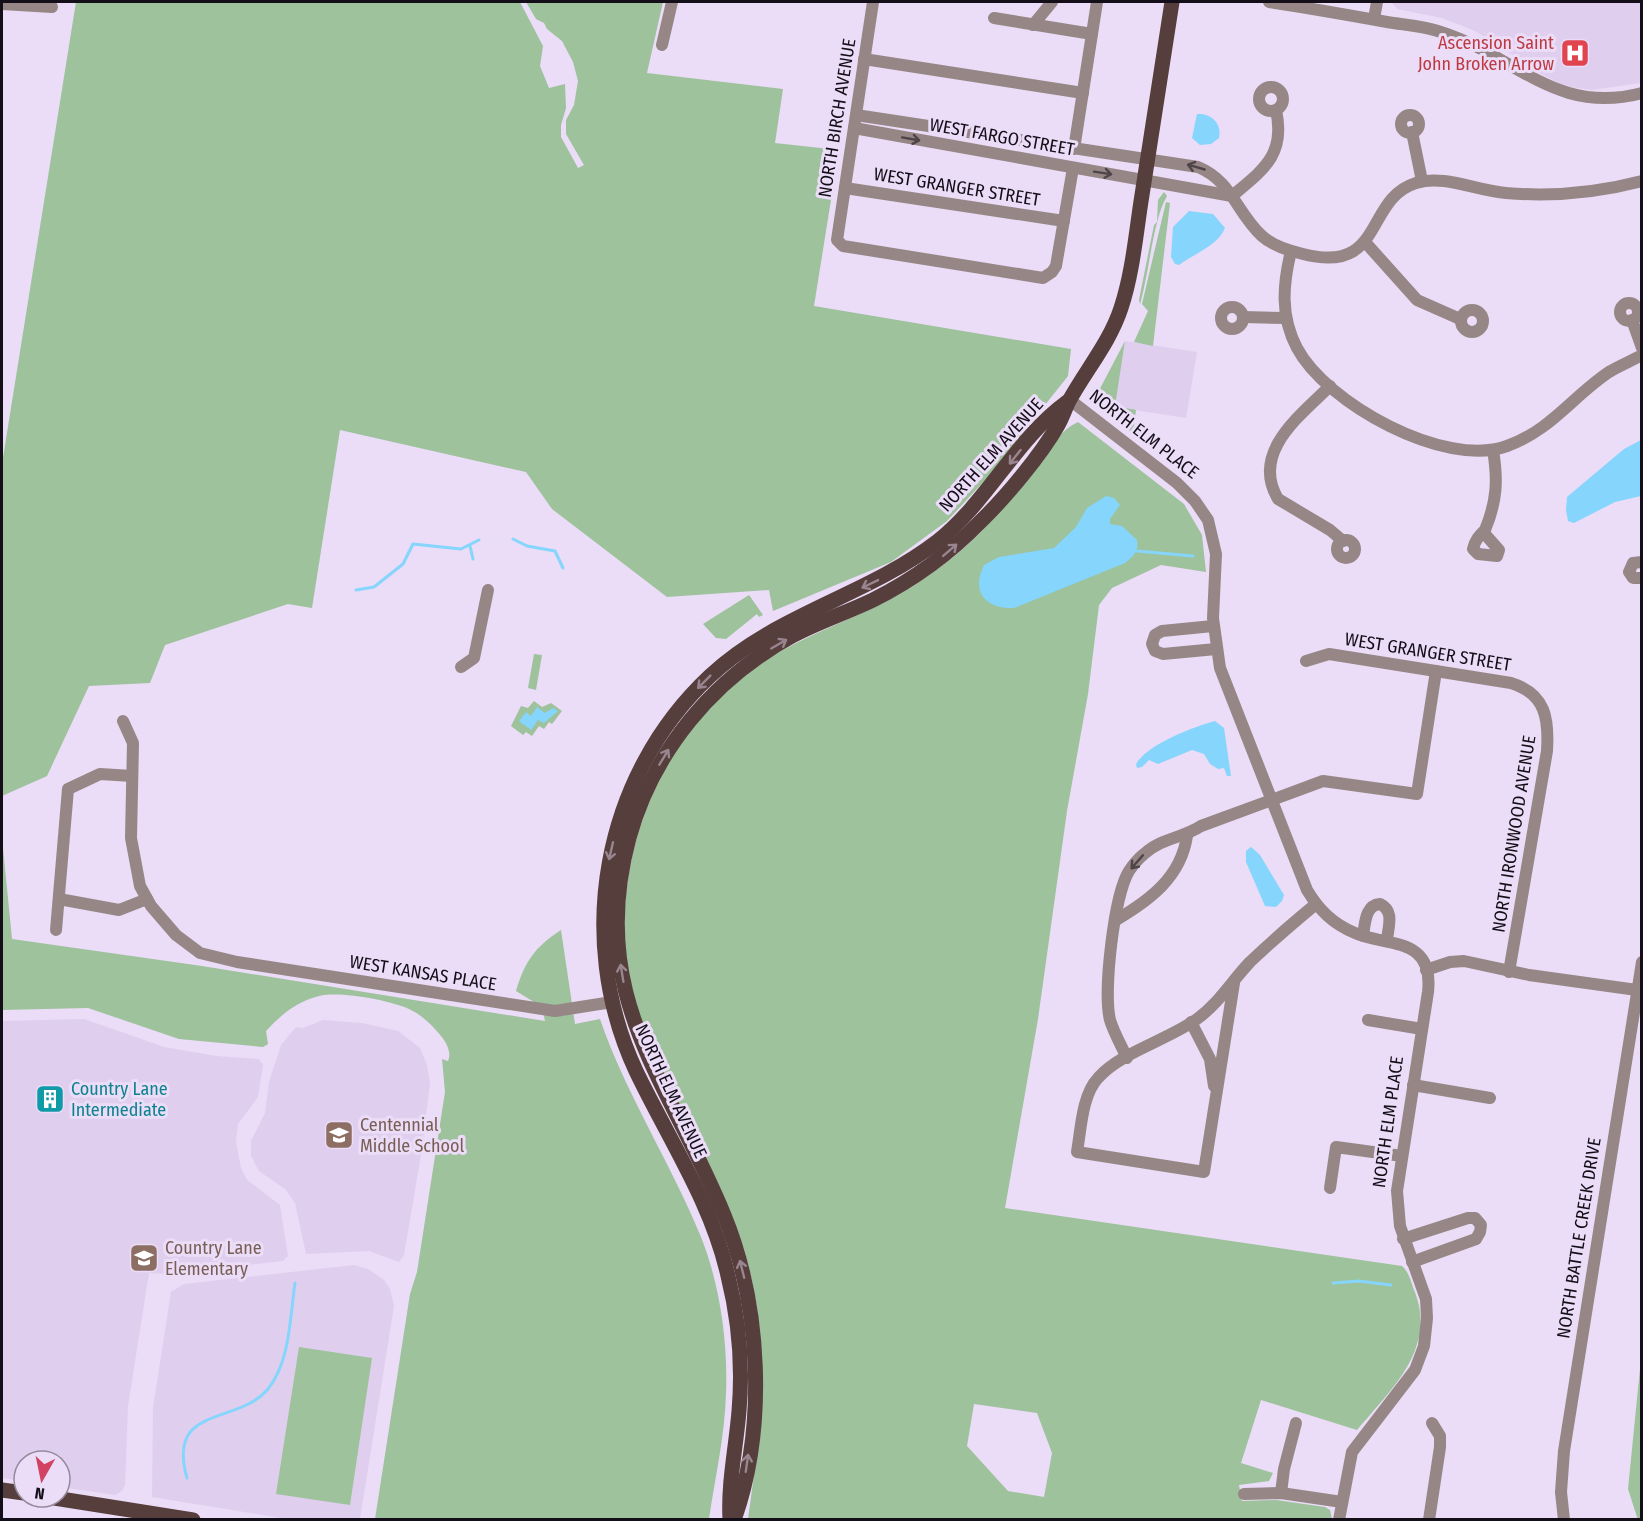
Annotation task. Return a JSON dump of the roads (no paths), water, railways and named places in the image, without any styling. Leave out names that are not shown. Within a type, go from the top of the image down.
[{"type":"main road","name":"NORTH ELM PLACE","points":[[1070,400],[1098,356],[1120,310],[1131,266],[1172,2]]},
{"type":"main road","name":"NORTH ELM AVENUE","points":[[732,1520],[729,1489],[739,1411],[740,1356],[728,1272],[710,1219],[629,1054],[620,1001],[604,949],[604,892],[609,857],[632,805],[642,764],[660,735],[694,691],[727,671],[770,631],[873,583],[927,549],[981,500],[1045,418],[1070,400]]},
{"type":"main road","points":[[72,1502],[126,1514],[193,1520]]},
{"type":"street","points":[[662,45],[672,2]]},
{"type":"street","name":"NORTH BIRCH AVENUE","points":[[873,2],[837,240],[843,246],[1043,278],[1056,266],[1064,221]]},
{"type":"street","points":[[1033,25],[1052,2]]},
{"type":"street","points":[[1074,149],[1097,2]]},
{"type":"street","points":[[1269,2],[1441,31],[1485,51],[1547,86],[1583,98],[1621,98],[1641,93]]},
{"type":"street","points":[[1374,20],[1377,2]]},
{"type":"street","points":[[2,4],[52,7]]},
{"type":"street","points":[[994,18],[1092,34]]},
{"type":"street","points":[[864,59],[1083,93]]},
{"type":"street","points":[[1232,196],[1261,171],[1275,152],[1279,133],[1276,110]]},
{"type":"street","name":"WEST FARGO STREET","points":[[856,115],[1185,164],[1210,171],[1223,181],[1263,237],[1291,251],[1319,258],[1333,258],[1354,251],[1365,242]]},
{"type":"street","name":"WEST FARGO STREET","points":[[854,128],[1232,196]]},
{"type":"street","points":[[1412,132],[1422,181]]},
{"type":"street","points":[[1064,221],[1073,168]]},
{"type":"street","points":[[1460,319],[1417,300],[1365,242],[1393,198],[1404,188],[1422,181],[1441,181],[1503,193],[1551,196],[1599,192],[1641,181]]},
{"type":"street","name":"WEST GRANGER STREET","points":[[845,188],[1064,221]]},
{"type":"street","points":[[1291,251],[1284,278],[1286,318],[1297,348],[1306,362],[1330,386],[1376,419],[1421,441],[1461,451],[1493,450],[1537,433],[1608,373],[1641,355]]},
{"type":"street","points":[[1243,317],[1286,318]]},
{"type":"street","points":[[1632,320],[1641,348]]},
{"type":"street","points":[[1330,386],[1281,437],[1272,452],[1270,463],[1274,493],[1278,499],[1330,530],[1343,541]]},
{"type":"street","name":"NORTH ELM PLACE","points":[[1070,400],[1177,483],[1202,511],[1211,529],[1216,554],[1213,626],[1216,649],[1227,690],[1298,872],[1316,904],[1338,925],[1363,936],[1397,942],[1411,949],[1426,970],[1429,982],[1397,1203],[1403,1239],[1423,1287],[1427,1308],[1422,1354],[1407,1380],[1352,1452],[1339,1520]]},
{"type":"street","points":[[1483,532],[1492,513],[1497,494],[1498,480],[1493,450]]},
{"type":"street","points":[[1641,562],[1633,563],[1629,572],[1633,578],[1641,578]]},
{"type":"street","points":[[461,667],[474,658],[488,590]]},
{"type":"street","points":[[1213,626],[1162,631],[1155,635],[1152,644],[1155,651],[1163,654],[1216,649]]},
{"type":"street","name":"WEST GRANGER STREET","points":[[1306,662],[1329,654],[1510,683],[1527,691],[1539,702]]},
{"type":"street","points":[[1127,1058],[1111,1021],[1107,997],[1119,896],[1129,871],[1145,852],[1166,839],[1187,836],[1201,826],[1323,781],[1416,794],[1436,671]]},
{"type":"street","name":"NORTH IRONWOOD AVENUE","points":[[1509,972],[1520,922],[1547,750],[1548,722],[1539,702]]},
{"type":"street","name":"WEST KANSAS PLACE","points":[[123,721],[133,743],[131,838],[140,886],[147,899],[176,935],[200,953],[228,960],[555,1011],[620,1001]]},
{"type":"street","points":[[56,930],[68,789],[100,774],[132,776]]},
{"type":"street","points":[[1116,920],[1150,900],[1175,871],[1185,853],[1187,836]]},
{"type":"street","points":[[59,898],[119,910],[147,899]]},
{"type":"street","points":[[1234,983],[1204,1172],[1077,1152],[1092,1085],[1107,1070],[1191,1022],[1224,997],[1234,983],[1248,964],[1316,904]]},
{"type":"street","points":[[1363,936],[1368,910],[1373,905],[1380,904],[1389,911],[1387,940]]},
{"type":"street","points":[[1426,970],[1450,962],[1464,961],[1509,972],[1637,990]]},
{"type":"street","name":"NORTH BATTLE CREEK DRIVE","points":[[1564,1520],[1562,1492],[1564,1452],[1641,962]]},
{"type":"street","points":[[1368,1020],[1422,1029]]},
{"type":"street","points":[[1191,1022],[1210,1059],[1215,1099]]},
{"type":"street","points":[[1413,1085],[1490,1098]]},
{"type":"street","points":[[1330,1188],[1336,1147],[1402,1156]]},
{"type":"street","points":[[1403,1239],[1468,1218],[1475,1218],[1480,1225],[1480,1232],[1476,1239],[1412,1262]]},
{"type":"street","points":[[1429,1520],[1440,1436],[1432,1423]]},
{"type":"street","points":[[1281,1493],[1284,1469],[1296,1424]]},
{"type":"street","points":[[1244,1494],[1281,1493],[1342,1503]]},
{"type":"water","points":[[1197,114],[1211,117],[1219,128],[1219,138],[1211,144],[1200,145],[1192,138]]},
{"type":"water","points":[[1189,211],[1213,214],[1225,228],[1211,245],[1179,265],[1175,264],[1171,257],[1173,227]]},
{"type":"water","points":[[1641,440],[1641,496],[1615,502],[1574,523],[1568,521],[1567,497],[1624,449]]},
{"type":"water","points":[[1106,496],[1114,498],[1120,505],[1110,519],[1110,524],[1122,526],[1137,540],[1133,556],[1125,563],[1014,608],[996,606],[984,597],[979,584],[984,565],[999,557],[1054,548],[1076,527],[1087,508]]},
{"type":"water","points":[[537,707],[545,713],[553,708],[558,711],[544,723],[538,720],[531,730],[519,721],[526,712],[531,716]]},
{"type":"water","points":[[1215,721],[1224,728],[1231,776],[1227,776],[1224,768],[1218,769],[1210,764],[1204,754],[1192,750],[1158,764],[1149,760],[1142,767],[1137,768],[1136,764],[1142,757],[1160,743],[1195,727]]},
{"type":"water","points":[[1251,847],[1260,855],[1284,895],[1276,907],[1265,906],[1246,862],[1246,851]]},
{"type":"waterway","points":[[513,539],[527,546],[555,551],[563,568]]},
{"type":"waterway","points":[[356,590],[374,587],[403,564],[413,544],[461,549],[479,540]]},
{"type":"waterway","points":[[470,546],[473,559]]},
{"type":"waterway","points":[[1137,551],[1193,556]]},
{"type":"waterway","points":[[1333,1283],[1359,1281],[1391,1285]]},
{"type":"waterway","points":[[187,1478],[183,1454],[186,1438],[195,1427],[255,1400],[268,1389],[275,1378],[281,1366],[288,1339],[295,1283]]},
{"type":"place","name":"Ascension Saint John Broken Arrow","points":[[1575,53]]},
{"type":"place","name":"Country Lane Intermediate","points":[[50,1099]]},
{"type":"place","name":"Centennial Middle School","points":[[339,1135]]},
{"type":"place","name":"Country Lane Elementary","points":[[144,1258]]}]
